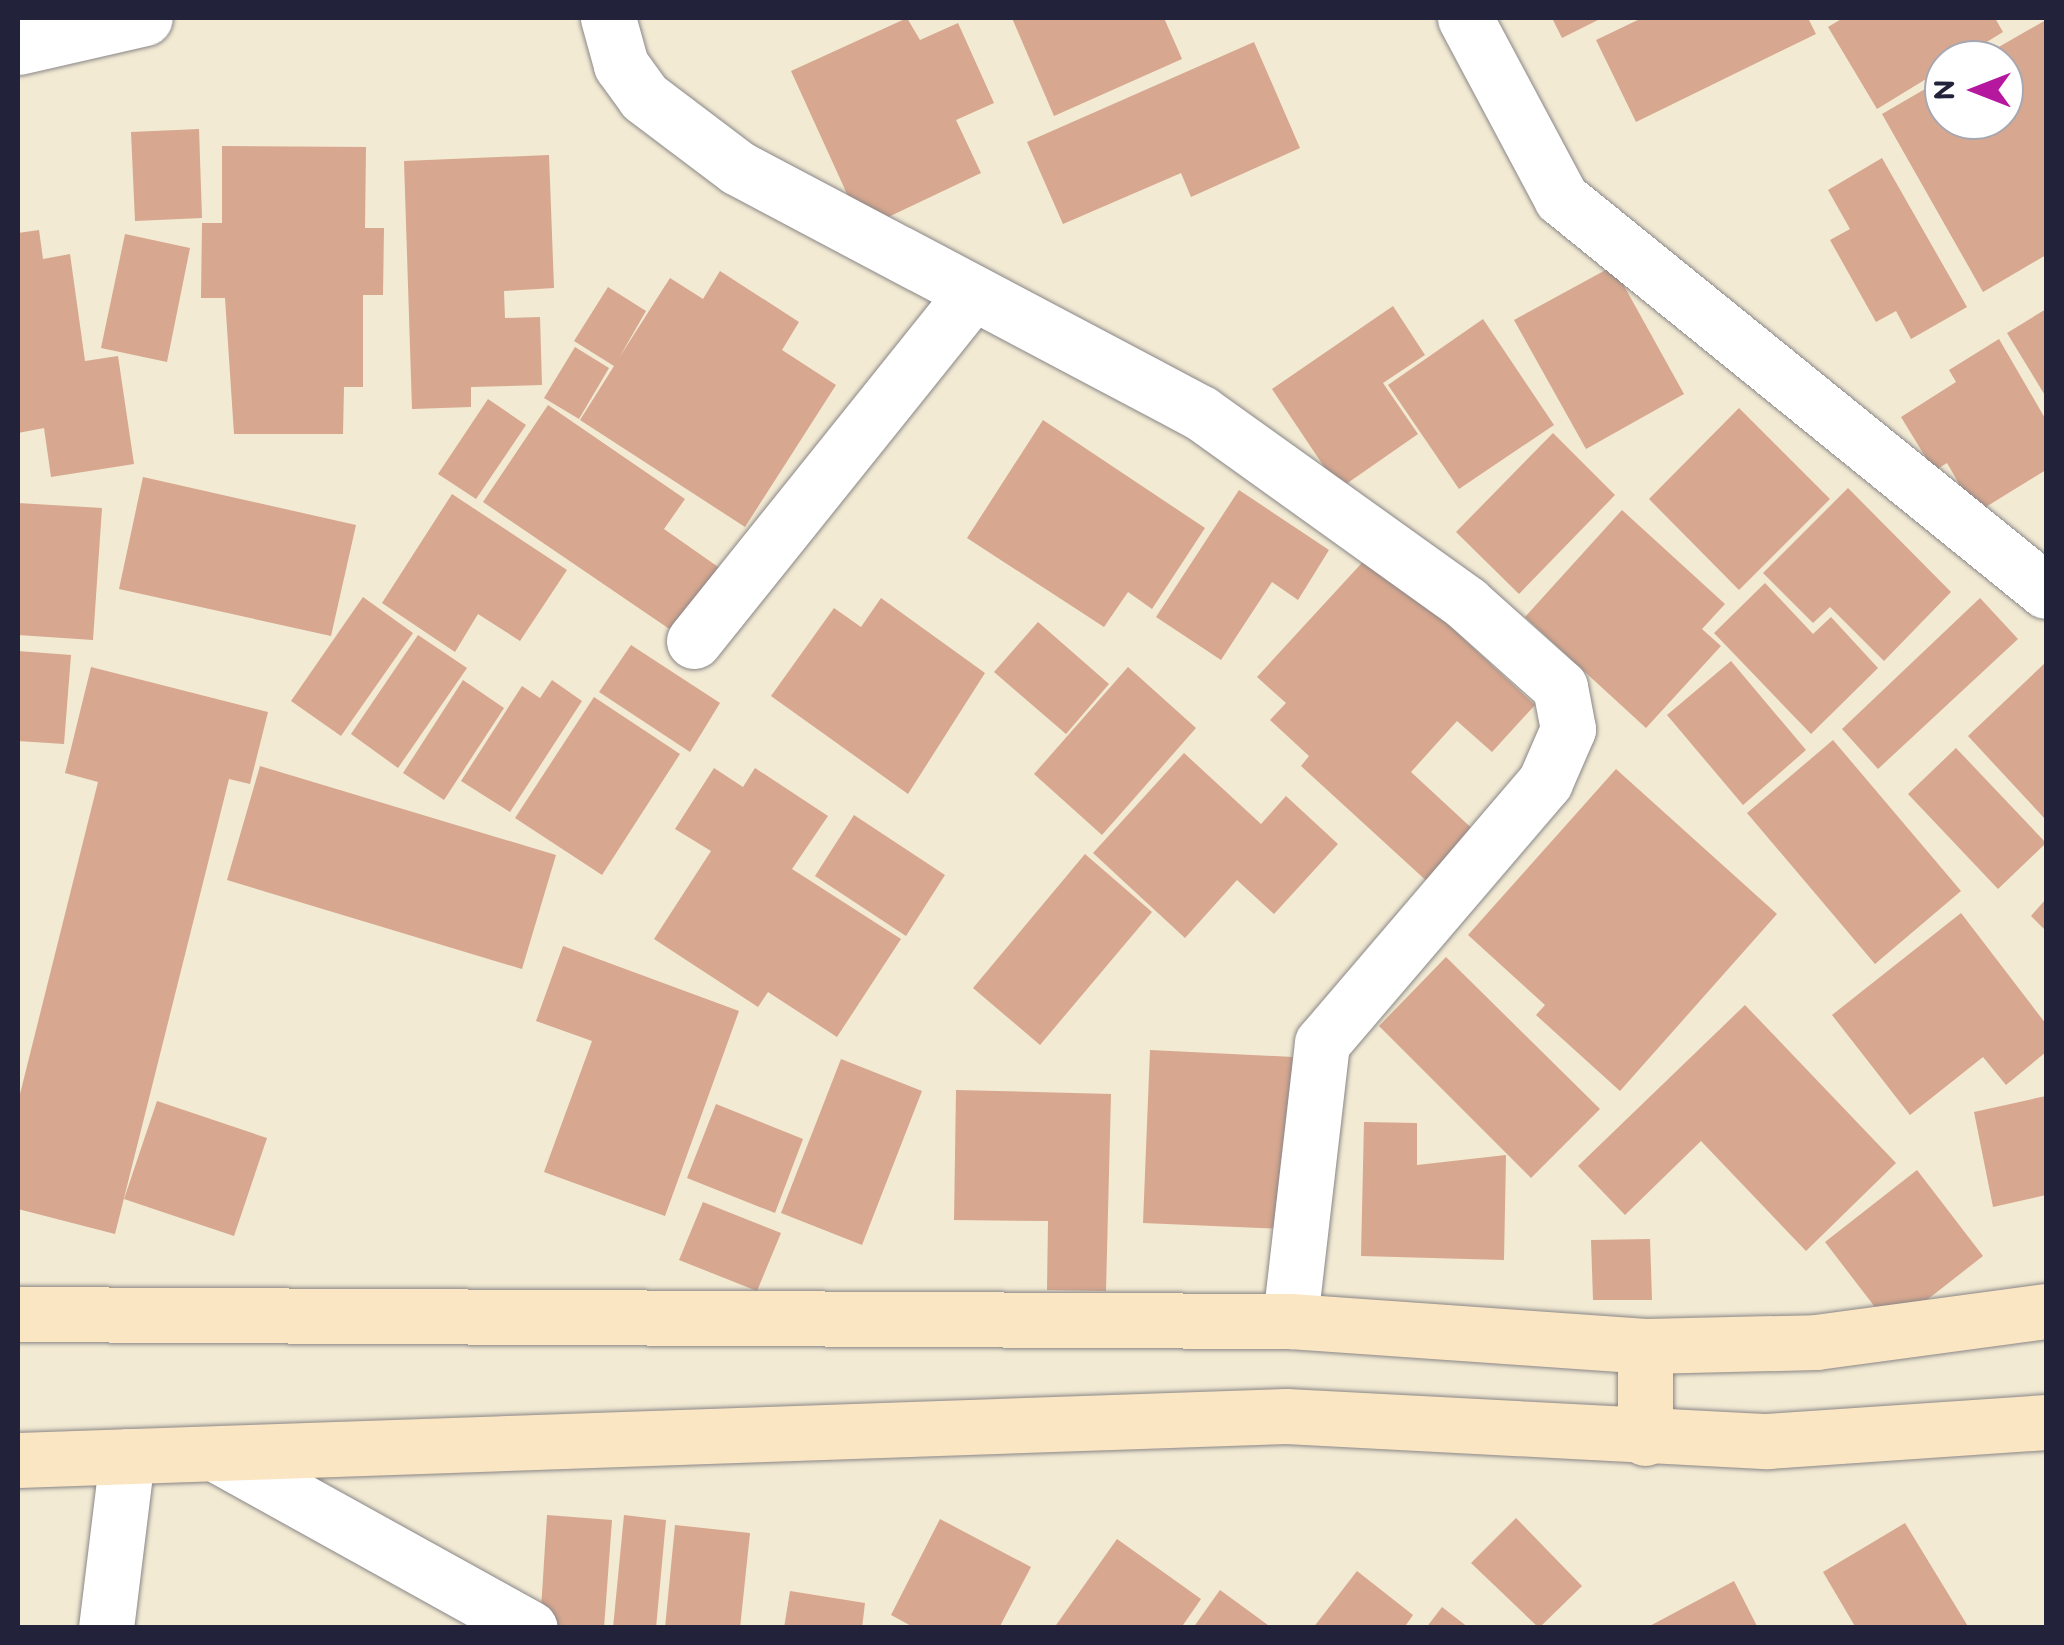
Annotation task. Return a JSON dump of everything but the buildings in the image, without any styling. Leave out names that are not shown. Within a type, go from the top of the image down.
[{"type":"street","points":[[18,47],[145,18]]},
{"type":"street","points":[[608,18],[621,65],[659,109],[738,168],[1201,413],[1466,603],[1560,688],[1566,705],[1562,756],[1546,782],[1322,1043],[1290,1320]]},
{"type":"street","points":[[1464,18],[1561,198],[2046,590]]},
{"type":"street","points":[[694,641],[973,293]]},
{"type":"street","points":[[18,1314],[1290,1320],[1644,1346],[1816,1342],[2046,1311]]},
{"type":"street","points":[[1644,1346],[1644,1438]]},
{"type":"street","points":[[18,1460],[221,1457],[1286,1416],[1644,1438],[1896,1436],[2046,1422]]},
{"type":"street","points":[[106,1628],[126,1456]]},
{"type":"street","points":[[221,1457],[530,1628]]}]
